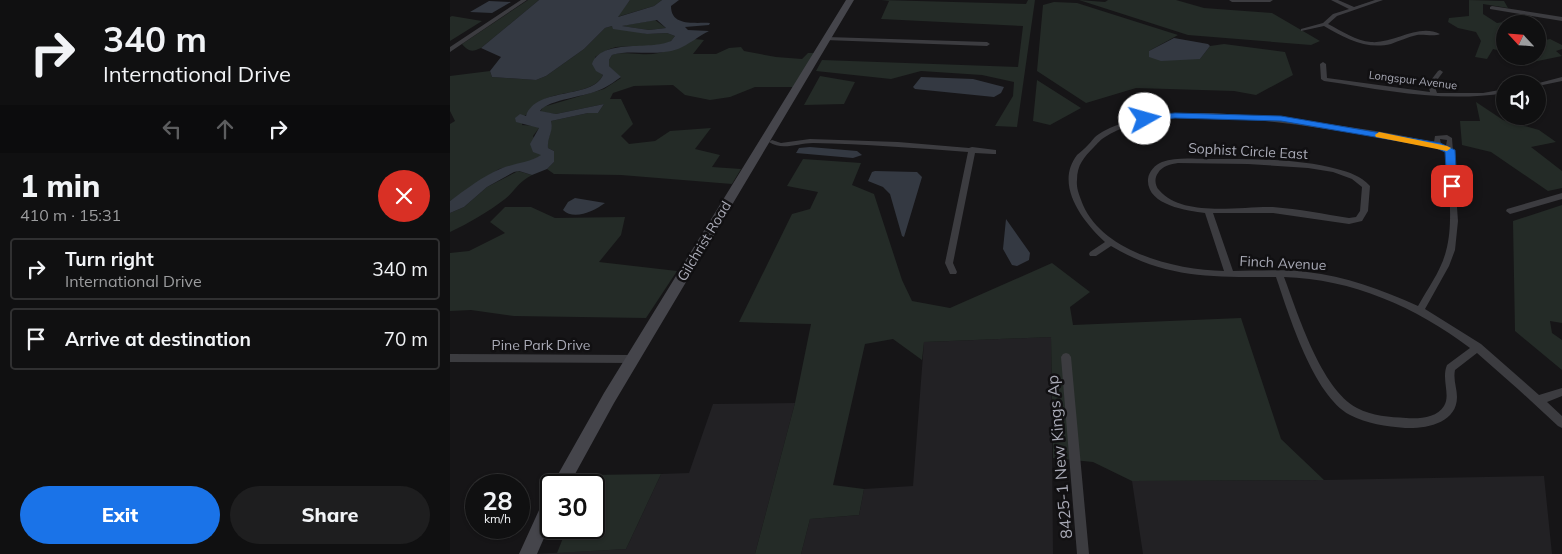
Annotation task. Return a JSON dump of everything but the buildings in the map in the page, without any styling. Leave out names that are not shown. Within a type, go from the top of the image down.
[{"type":"street","points":[[450,50],[524,0]]},
{"type":"street","name":"Gilchrist Road","points":[[566,474],[632,359],[768,142],[850,0]]},
{"type":"street","points":[[1232,0],[1270,0]]},
{"type":"street","points":[[1334,0],[1354,9]]},
{"type":"street","points":[[1303,30],[1325,24],[1332,17],[1380,0]]},
{"type":"street","points":[[1492,8],[1536,15]]},
{"type":"street","points":[[1546,17],[1562,19]]},
{"type":"street","points":[[1546,18],[1562,26]]},
{"type":"street","points":[[1325,24],[1356,40],[1369,44],[1382,44],[1418,32],[1437,34]]},
{"type":"street","points":[[827,39],[987,44]]},
{"type":"street","name":"Longspur Avenue","points":[[1323,64],[1324,79],[1434,94],[1476,97],[1496,93]]},
{"type":"street","points":[[1434,94],[1431,84],[1440,72]]},
{"type":"street","points":[[1546,82],[1562,78]]},
{"type":"street","name":"Finch Avenue","points":[[1444,147],[1294,120],[1261,117],[1164,116],[1105,133],[1087,146],[1077,162],[1072,176],[1074,194],[1082,211],[1095,227],[1112,241],[1144,258],[1171,267],[1206,273],[1317,276],[1374,291],[1420,310],[1478,347],[1562,423]]},
{"type":"street","points":[[768,142],[782,145],[810,141],[972,149],[993,152]]},
{"type":"street","points":[[1420,310],[1445,266],[1451,250],[1454,221],[1444,147]]},
{"type":"street","points":[[953,272],[948,263],[972,149]]},
{"type":"street","name":"Sophist Circle East","points":[[1178,161],[1272,162],[1347,173],[1360,179],[1367,190],[1362,215],[1354,221],[1272,210],[1208,210],[1182,208],[1160,196],[1155,191],[1152,180],[1153,174],[1162,165],[1178,161]]},
{"type":"street","points":[[1510,211],[1562,196]]},
{"type":"street","points":[[1208,210],[1229,273]]},
{"type":"street","points":[[1093,254],[1112,241]]},
{"type":"street","points":[[1278,274],[1318,375],[1330,393],[1342,404],[1370,419],[1387,423],[1431,422],[1442,416],[1449,408],[1452,398],[1448,372],[1478,347]]},
{"type":"street","name":"8425-1 New Kings Ap","points":[[1066,357],[1083,554]]},
{"type":"street","name":"Pine Park Drive","points":[[450,358],[632,359]]},
{"type":"street","points":[[1538,400],[1562,392]]},
{"type":"street","points":[[528,554],[540,527]]},
{"type":"shaded area","points":[[528,0],[539,0],[481,48],[471,50],[462,44]]},
{"type":"shaded area","points":[[539,0],[630,0],[618,17],[654,6],[662,0],[679,0],[671,6],[672,13],[679,20],[691,23],[710,23],[709,25],[685,27],[688,30],[709,31],[678,49],[612,55],[609,60],[609,66],[621,77],[597,91],[551,104],[540,111],[556,114],[604,104],[598,113],[588,113],[551,121],[552,128],[548,148],[554,151],[554,162],[547,169],[532,175],[519,171],[514,172],[487,187],[464,207],[450,213],[450,201],[481,179],[500,169],[532,160],[541,155],[533,152],[530,144],[539,128],[516,122],[515,118],[520,114],[526,116],[532,107],[541,100],[588,88],[597,83],[603,75],[596,71],[592,64],[597,56],[605,51],[627,46],[662,44],[671,41],[675,36],[667,33],[647,34],[613,29],[612,26],[605,28],[584,49],[546,76],[536,80],[492,77],[490,71],[501,57],[481,48]],"holes":[[[657,20],[666,28],[649,30],[622,26]]]},
{"type":"shaded area","points":[[630,0],[662,0],[654,6],[617,17]]},
{"type":"shaded area","points":[[881,0],[1026,4],[1028,0],[1035,0],[1017,127],[995,126],[1013,96],[1014,82],[982,75],[921,71],[891,79],[816,71],[822,60],[1018,67],[1023,26],[881,19],[889,1]]},
{"type":"shaded area","points":[[1079,0],[1105,2],[1108,0],[1176,0],[1204,8],[1272,13],[1320,41],[1311,45],[1188,35]]},
{"type":"shaded area","points":[[1469,0],[1504,1],[1508,8],[1483,4],[1483,14],[1496,22],[1496,50],[1493,49],[1487,59],[1475,57],[1481,41],[1476,32],[1458,28],[1448,22],[1449,18],[1469,16]]},
{"type":"shaded area","points":[[489,1],[511,2],[492,13],[470,12]]},
{"type":"shaded area","points":[[1054,2],[1077,3],[1178,35],[1149,51],[1149,57],[1200,59],[1210,46],[1224,44],[1285,52],[1293,75],[1256,95],[1234,91],[1136,88],[1086,103],[1037,71],[1043,5]]},
{"type":"shaded area","points":[[452,16],[482,21],[450,41],[450,17]]},
{"type":"shaded area","points":[[655,20],[666,28],[649,30],[621,26]]},
{"type":"shaded area","points":[[612,26],[647,34],[667,33],[675,36],[664,45],[656,47],[616,47],[595,57],[599,72],[603,75],[599,81],[585,88],[545,99],[524,116],[522,125],[537,126],[539,128],[533,136],[542,155],[532,161],[499,169],[450,201],[450,124],[455,121],[450,111],[450,76],[490,71],[492,77],[536,80],[546,76],[584,49],[605,28]]},
{"type":"shaded area","points":[[1174,38],[1208,44],[1210,46],[1200,59],[1161,61],[1149,57],[1149,51]]},
{"type":"shaded area","points":[[694,39],[704,40],[693,54],[716,54],[729,48],[741,47],[744,51],[776,57],[802,59],[808,53],[815,53],[793,87],[755,87],[730,97],[710,100],[685,95],[673,85],[634,86],[613,93],[610,99],[621,99],[633,124],[621,136],[629,144],[655,141],[670,131],[711,128],[695,149],[720,155],[712,167],[741,169],[732,184],[621,175],[554,174],[547,169],[554,162],[554,151],[548,148],[551,121],[588,113],[598,113],[604,104],[556,114],[540,112],[543,107],[604,89],[621,78],[609,66],[609,60],[612,55],[623,53],[661,53]]},
{"type":"shaded area","points":[[1550,39],[1562,45],[1562,49],[1556,51],[1562,56],[1546,59],[1546,40]]},
{"type":"shaded area","points":[[820,76],[855,82],[844,104],[804,105]]},
{"type":"shaded area","points":[[921,77],[973,79],[1004,87],[1001,93],[994,97],[915,89],[913,87]]},
{"type":"shaded area","points":[[1037,80],[1081,108],[1050,125],[1033,121]]},
{"type":"shaded area","points":[[1476,102],[1496,115],[1496,125],[1521,125],[1539,130],[1556,142],[1531,147],[1562,171],[1562,188],[1548,191],[1491,152],[1462,145],[1460,121],[1480,121]]},
{"type":"shaded area","points":[[810,147],[857,151],[862,155],[853,158],[796,153],[799,148]]},
{"type":"shaded area","points":[[803,159],[861,163],[852,185],[874,194],[902,280],[912,301],[950,308],[1052,263],[1090,292],[1070,307],[1073,325],[1241,318],[1281,439],[1324,480],[1132,481],[1093,462],[1053,458],[1051,337],[924,342],[922,360],[893,339],[865,344],[833,485],[864,489],[859,515],[810,519],[801,554],[755,554],[795,403],[811,324],[739,322],[792,214],[810,209],[818,192],[787,186]]},
{"type":"shaded area","points":[[518,171],[532,175],[523,180],[499,204],[450,232],[450,213],[464,207],[487,187]]},
{"type":"shaded area","points":[[872,172],[917,172],[922,177],[904,237],[902,236],[890,194],[883,187],[868,181]]},
{"type":"shaded area","points":[[575,198],[605,203],[590,212],[573,215],[563,210],[568,202]]},
{"type":"shaded area","points":[[1562,205],[1562,323],[1550,321],[1552,333],[1562,340],[1562,370],[1515,331],[1513,221]]},
{"type":"shaded area","points":[[505,207],[531,207],[555,218],[625,217],[621,235],[599,262],[677,271],[646,318],[514,316],[471,310],[450,311],[450,253],[469,251],[505,233],[490,222]]},
{"type":"shaded area","points":[[1006,219],[1030,253],[1029,260],[1017,266],[1012,265],[1003,249]]},
{"type":"shaded area","points":[[1051,337],[1053,554],[801,554],[810,519],[859,515],[864,489],[913,486],[924,342]]},
{"type":"shaded area","points":[[795,403],[755,554],[533,554],[626,549],[661,474],[689,473],[713,404]]},
{"type":"shaded area","points":[[661,474],[626,549],[557,553],[563,539],[605,539],[605,475]]},
{"type":"shaded area","points":[[1544,476],[1552,554],[1143,554],[1132,481],[1324,480]]},
{"type":"slow traffic","points":[[1379,135],[1447,148]]},
{"type":"route","points":[[1145,119],[1175,115],[1281,118],[1436,145],[1450,150],[1452,186]]}]
